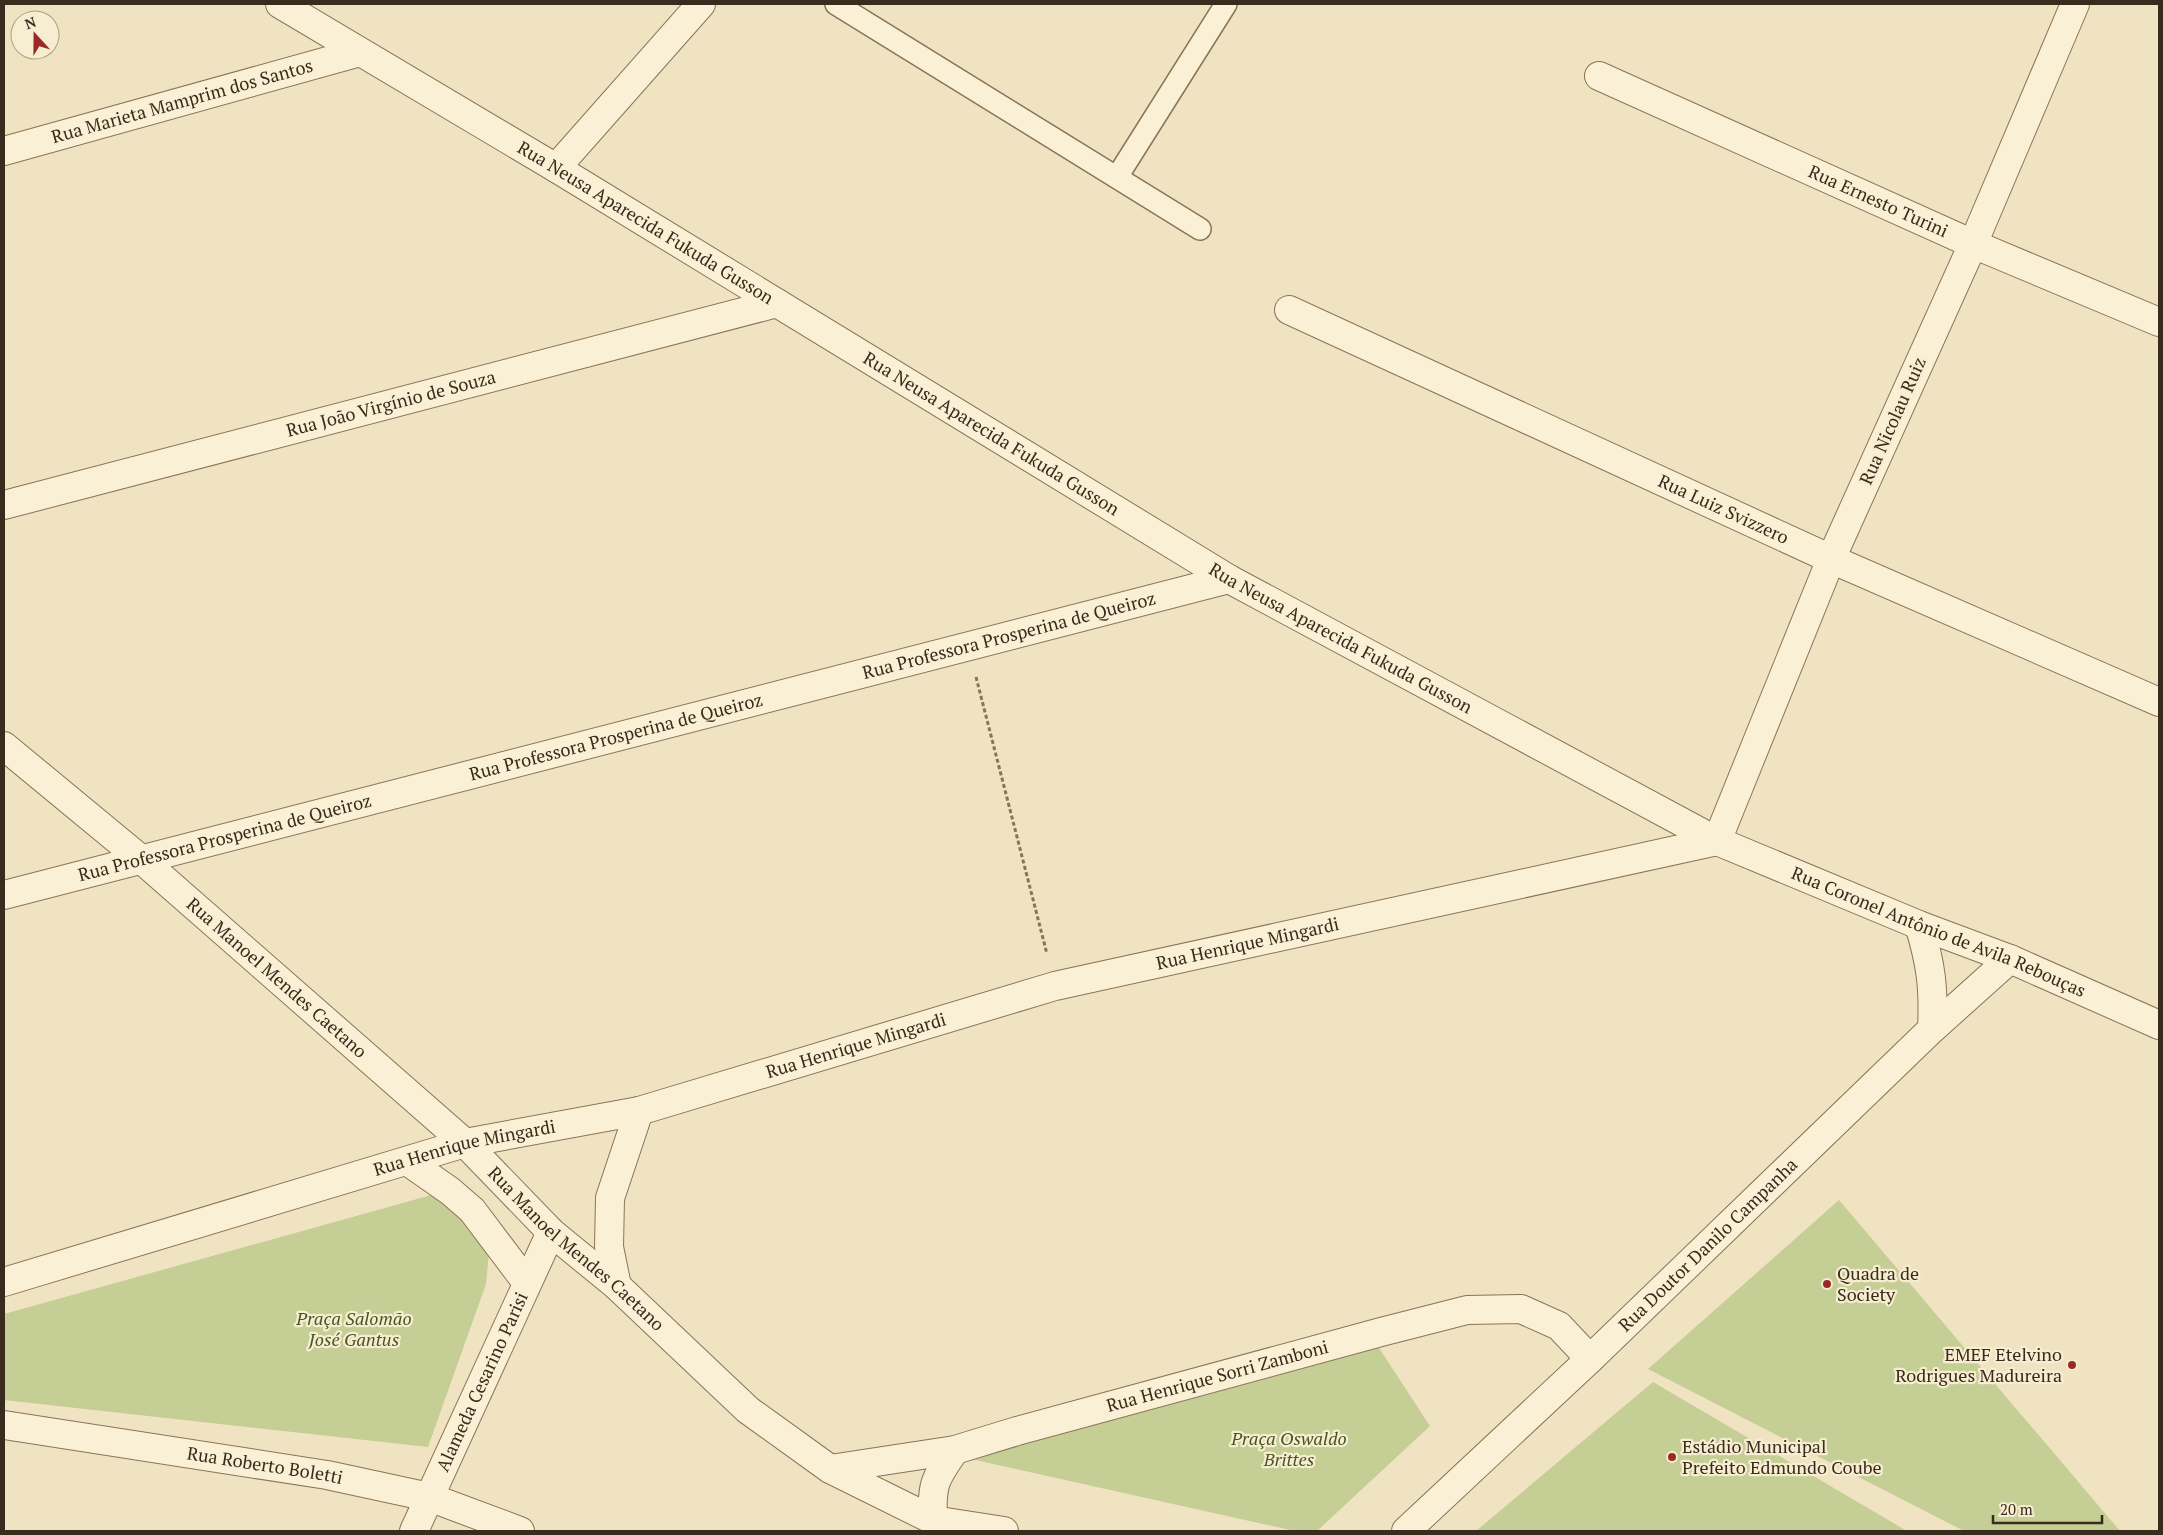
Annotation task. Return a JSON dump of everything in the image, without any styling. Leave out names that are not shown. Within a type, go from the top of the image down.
[{"type":"street","name":"Rua Neusa Aparecida Fukuda Gusson","points":[[280,4],[556,168],[1229,579],[1717,841]]},
{"type":"street","points":[[556,168],[701,4]]},
{"type":"street","name":"Rua Nicolau Ruiz","points":[[1717,841],[1831,559],[1973,244],[2075,4]]},
{"type":"street","name":"Rua Marieta Mamprim dos Santos","points":[[4,152],[360,52]]},
{"type":"street","name":"Rua Ernesto Turini","points":[[1599,76],[1973,244],[2159,322]]},
{"type":"street","name":"Rua João Virgínio de Souza","points":[[4,505],[777,303]]},
{"type":"street","name":"Rua Luiz Svizzero","points":[[1289,310],[1831,559],[2159,702]]},
{"type":"street","name":"Rua Professora Prosperina de Queiroz","points":[[4,895],[1229,579]]},
{"type":"street","name":"Rua Manoel Mendes Caetano","points":[[4,746],[142,860],[465,1143],[551,1232],[617,1286],[748,1410],[830,1469],[934,1520],[1004,1531]]},
{"type":"street","name":"Rua Coronel Antônio de Avila Rebouças","points":[[1717,841],[1919,925],[2010,958],[2159,1025]]},
{"type":"street","name":"Rua Henrique Mingardi","points":[[4,1282],[465,1143],[639,1111],[1056,986],[1717,841]]},
{"type":"street","points":[[1919,925],[1929,959],[1932,978],[1932,1030]]},
{"type":"street","name":"Rua Doutor Danilo Campanha","points":[[1406,1531],[2010,958]]},
{"type":"street","points":[[617,1286],[609,1247],[610,1198],[639,1111]]},
{"type":"street","points":[[408,1161],[450,1191],[472,1210],[527,1283]]},
{"type":"street","name":"Alameda Cesarino Parisi","points":[[414,1531],[551,1232]]},
{"type":"street","name":"Rua Henrique Sorri Zamboni","points":[[830,1469],[955,1450],[1036,1426],[1467,1310],[1521,1309],[1559,1326],[1590,1358]]},
{"type":"street","name":"Rua Roberto Boletti","points":[[4,1424],[328,1476],[429,1498],[520,1531]]},
{"type":"street","points":[[934,1520],[932,1495],[939,1472],[955,1450]]},
{"type":"lane","points":[[836,4],[1200,230]]},
{"type":"lane","points":[[1117,177],[1226,4]]},
{"type":"path","points":[[969,646],[1056,986]]},
{"type":"green space","name":"Praça Salomão José Gantus","points":[[435,1194],[490,1241],[486,1284],[428,1447],[4,1400],[4,1314]]},
{"type":"green space","name":"Quadra de Society","points":[[1839,1200],[2120,1531],[1964,1531],[1648,1369]]},
{"type":"green space","name":"Praça Oswaldo Brittes","points":[[1377,1345],[1430,1426],[1317,1531],[1295,1531],[962,1457]]},
{"type":"green space","name":"Estádio Municipal Prefeito Edmundo Coube","points":[[1653,1382],[1907,1531],[1476,1531]]},
{"type":"place","name":"Quadra de Society","points":[[1827,1284]]},
{"type":"place","name":"EMEF Etelvino Rodrigues Madureira","points":[[2072,1365]]},
{"type":"place","name":"Estádio Municipal Prefeito Edmundo Coube","points":[[1672,1457]]}]
